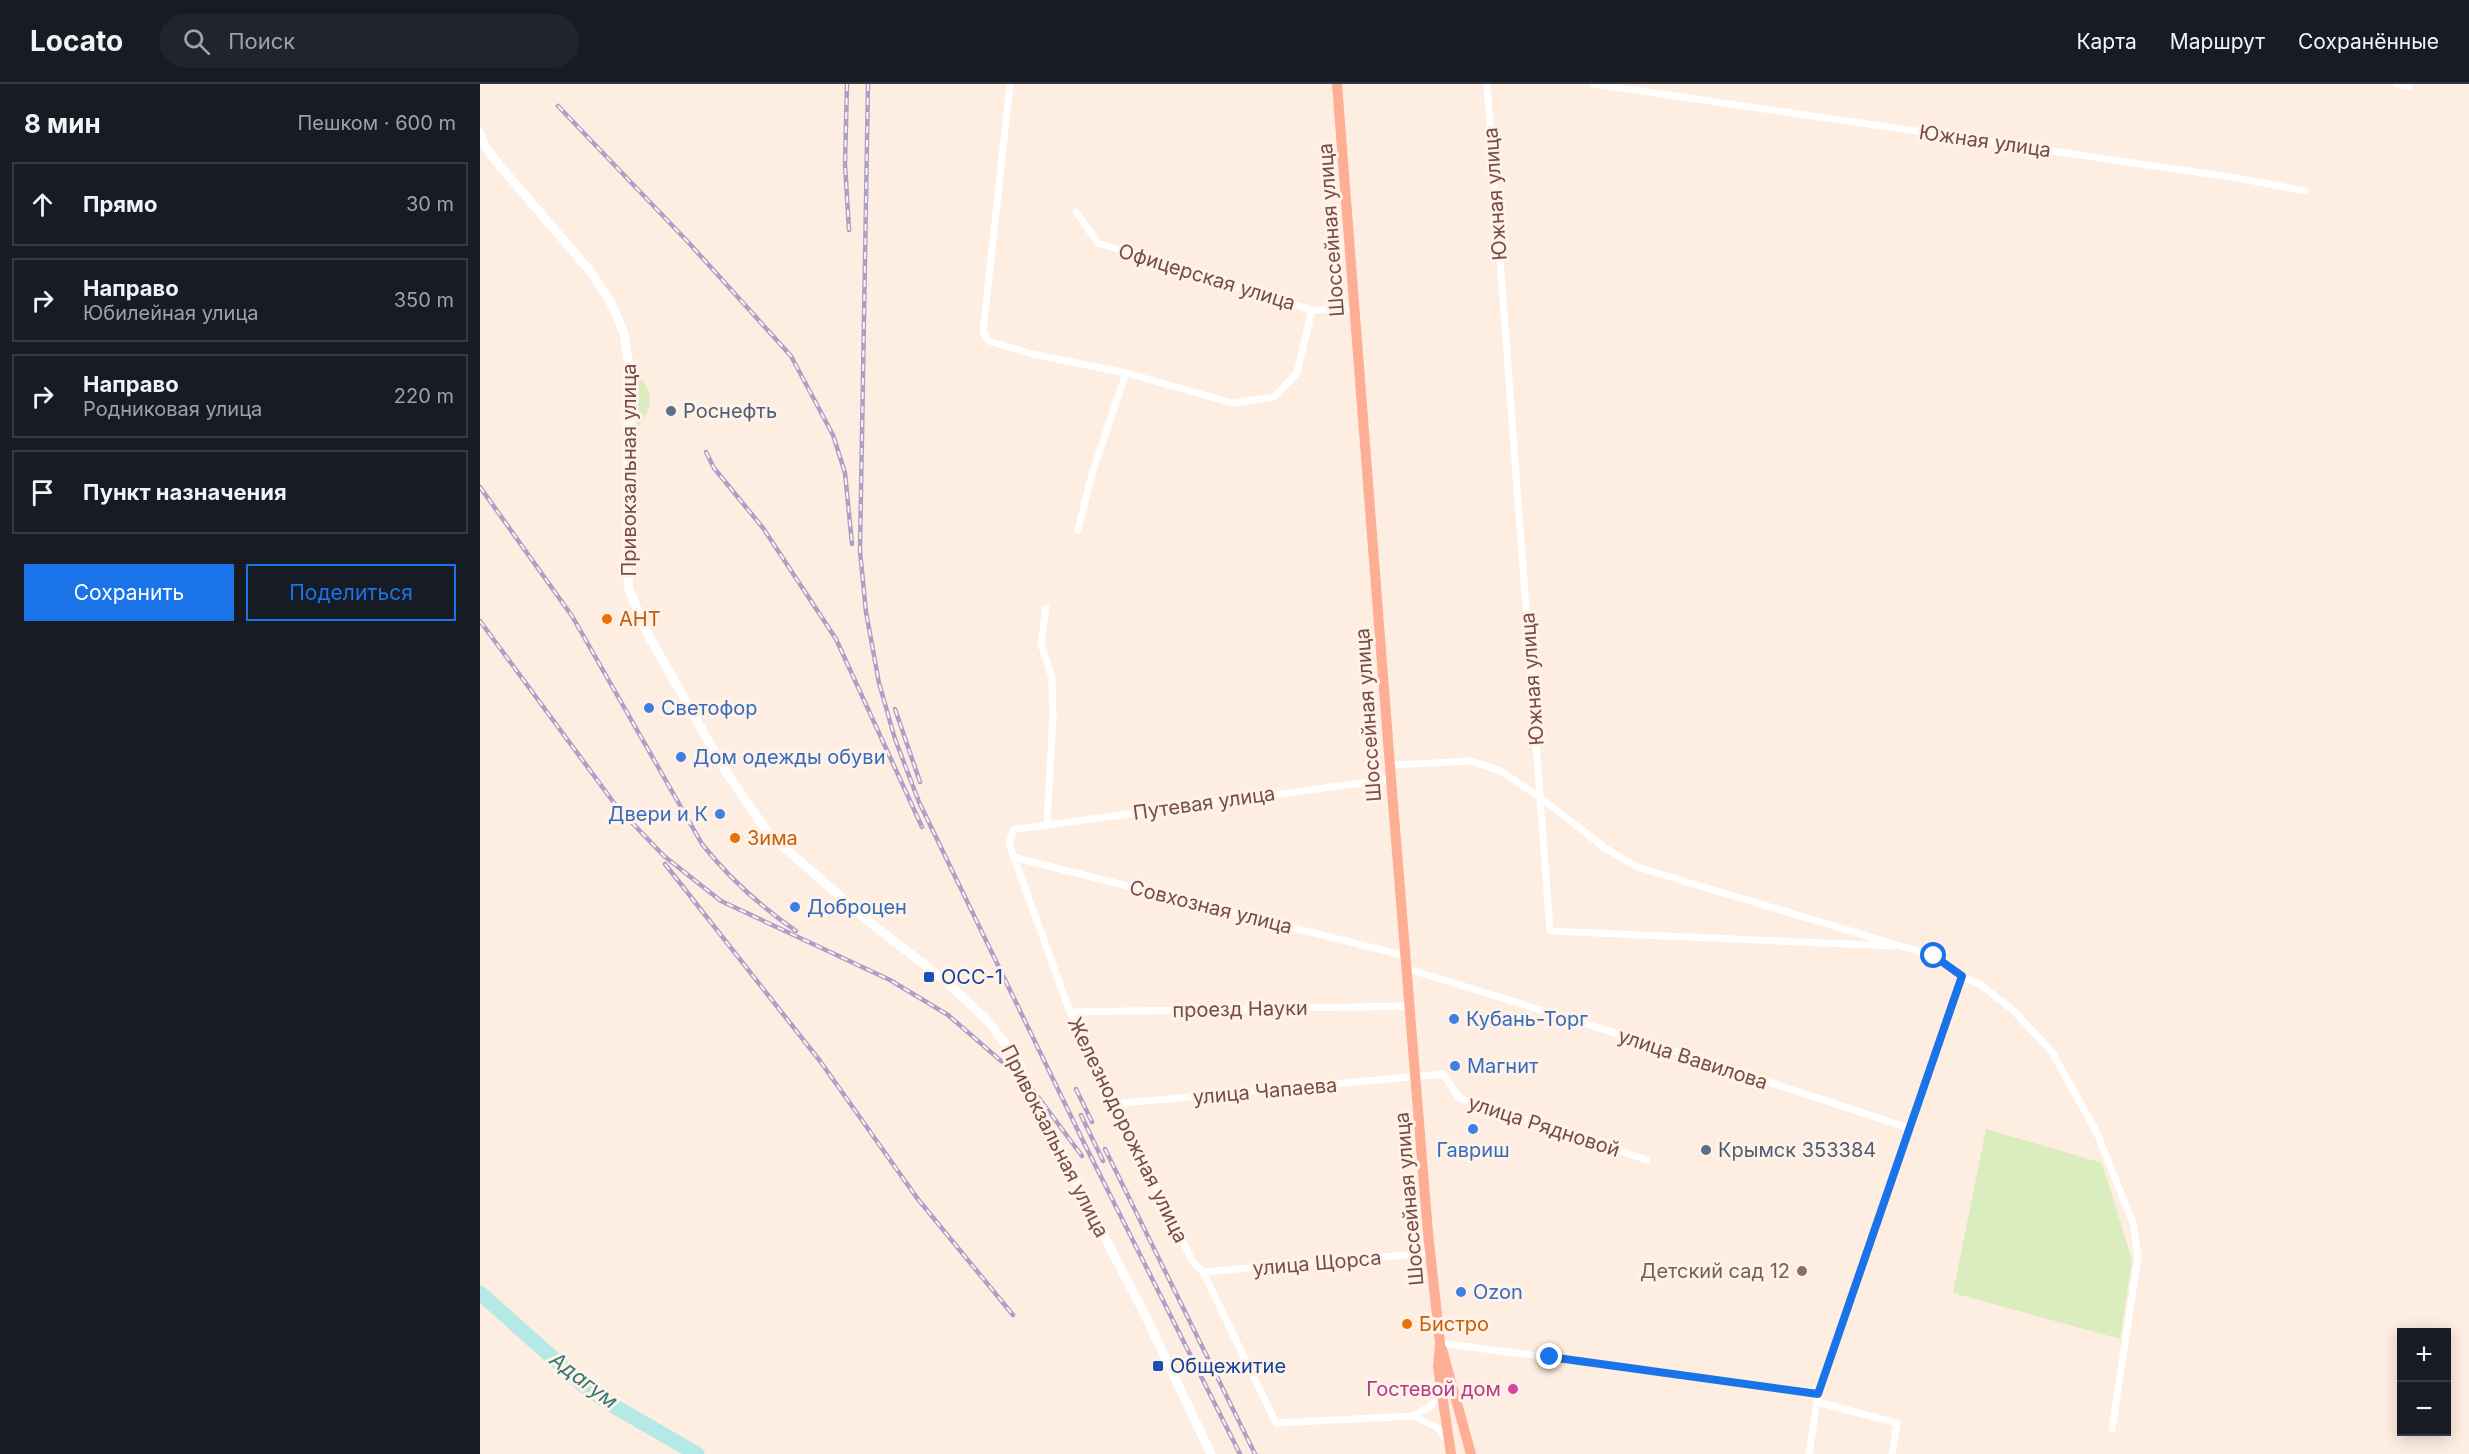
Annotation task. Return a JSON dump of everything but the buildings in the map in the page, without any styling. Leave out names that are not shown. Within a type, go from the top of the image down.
[{"type":"highway","name":"Шоссейная улица","points":[[1337,84],[1391,779],[1440,1343]]},
{"type":"highway","points":[[1440,1343],[1438,1367],[1451,1454]]},
{"type":"highway","points":[[1440,1343],[1470,1454]]},
{"type":"main road","name":"Привокзальная улица","points":[[480,133],[485,146],[500,166],[591,271],[609,299],[624,333],[630,374],[626,553],[629,589],[646,631],[726,772],[769,834],[873,925],[942,978],[987,1020],[1017,1059],[1047,1126],[1150,1325],[1211,1454]]},
{"type":"street","points":[[1010,84],[982,320],[983,332],[989,341],[1032,354],[1126,373],[1232,403],[1274,397],[1297,373],[1312,310]]},
{"type":"street","name":"Южная улица","points":[[1487,84],[1550,931],[1893,946]]},
{"type":"street","name":"Южная улица","points":[[1594,84],[2237,178],[2305,191]]},
{"type":"street","points":[[2397,84],[2409,86]]},
{"type":"street","name":"Офицерская улица","points":[[1076,212],[1098,243],[1312,310],[1355,309]]},
{"type":"street","points":[[1078,530],[1092,474],[1126,373]]},
{"type":"street","points":[[1046,608],[1041,644],[1052,678],[1053,715],[1047,825]]},
{"type":"street","points":[[1390,765],[1471,761],[1501,771],[1541,798],[1605,848],[1637,867],[1893,946],[1934,956],[1962,976],[1981,984],[2014,1011],[2052,1052],[2097,1133],[2133,1223],[2138,1257],[2112,1429]]},
{"type":"street","name":"Путевая улица","points":[[1017,829],[1391,779]]},
{"type":"street","name":"Железнодорожная улица","points":[[1017,829],[1013,830],[1009,844],[1016,858],[1070,1012],[1113,1104],[1193,1262],[1203,1272],[1276,1423],[1414,1416]]},
{"type":"street","name":"Совхозная улица","points":[[1016,858],[1407,956]]},
{"type":"street","name":"улица Вавилова","points":[[1408,969],[1680,1053],[1909,1128]]},
{"type":"street","points":[[1809,1454],[1817,1398],[1962,976]]},
{"type":"street","name":"проезд Науки","points":[[1070,1012],[1411,1006]]},
{"type":"street","name":"улица Рядновой","points":[[1417,1078],[1443,1074],[1459,1098],[1647,1160]]},
{"type":"street","name":"улица Чапаева","points":[[1113,1104],[1417,1078]]},
{"type":"street","name":"улица Щорса","points":[[1203,1272],[1431,1253]]},
{"type":"street","points":[[1440,1343],[1817,1398],[1897,1423],[1892,1454]]},
{"type":"street","points":[[1414,1416],[1432,1405],[1441,1395]]},
{"type":"street","points":[[1414,1416],[1439,1429],[1448,1442]]},
{"type":"green space","points":[[639,377],[648,389],[650,402],[646,416],[637,428]]},
{"type":"green space","points":[[1986,1129],[2102,1163],[2132,1260],[2120,1339],[1953,1293]]},
{"type":"waterway","name":"Адагум","points":[[480,1293],[582,1384],[612,1405],[697,1454]]},
{"type":"railway","points":[[847,84],[845,164],[849,230]]},
{"type":"railway","points":[[868,84],[860,551],[866,612],[879,683],[895,739],[919,802],[1083,1141],[1240,1454]]},
{"type":"railway","points":[[558,106],[688,242],[791,356],[833,435],[845,473],[852,544]]},
{"type":"railway","points":[[706,452],[714,468],[763,528],[836,639],[922,827]]},
{"type":"railway","points":[[480,487],[572,616],[702,844],[746,891],[796,931]]},
{"type":"railway","points":[[480,621],[617,807],[664,856],[721,901],[890,980],[948,1015],[1030,1086],[1082,1156]]},
{"type":"railway","points":[[895,709],[920,782]]},
{"type":"railway","points":[[665,864],[820,1061],[917,1198],[1013,1315]]},
{"type":"railway","points":[[1076,1089],[1092,1122]]},
{"type":"railway","points":[[1081,1115],[1103,1161]]},
{"type":"railway","points":[[1105,1149],[1255,1454]]},
{"type":"place","name":"Роснефть","points":[[671,411]]},
{"type":"place","name":"АНТ","points":[[607,619]]},
{"type":"place","name":"Светофор","points":[[649,708]]},
{"type":"place","name":"Дом одежды обуви","points":[[681,757]]},
{"type":"place","name":"Двери и К","points":[[720,814]]},
{"type":"place","name":"Зима","points":[[735,838]]},
{"type":"place","name":"Доброцен","points":[[795,907]]},
{"type":"place","name":"ОСС-1","points":[[929,977]]},
{"type":"place","name":"Кубань-Торг","points":[[1454,1019]]},
{"type":"place","name":"Магнит","points":[[1455,1066]]},
{"type":"place","name":"Гавриш","points":[[1473,1129]]},
{"type":"place","name":"Крымск 353384","points":[[1706,1150]]},
{"type":"place","name":"Детский сад 12","points":[[1802,1271]]},
{"type":"place","name":"Ozon","points":[[1461,1292]]},
{"type":"place","name":"Бистро","points":[[1407,1324]]},
{"type":"place","name":"Общежитие","points":[[1158,1366]]},
{"type":"place","name":"Гостевой дом","points":[[1513,1389]]},
{"type":"route","points":[[1550,1357],[1818,1394],[1962,976],[1934,956]]}]
